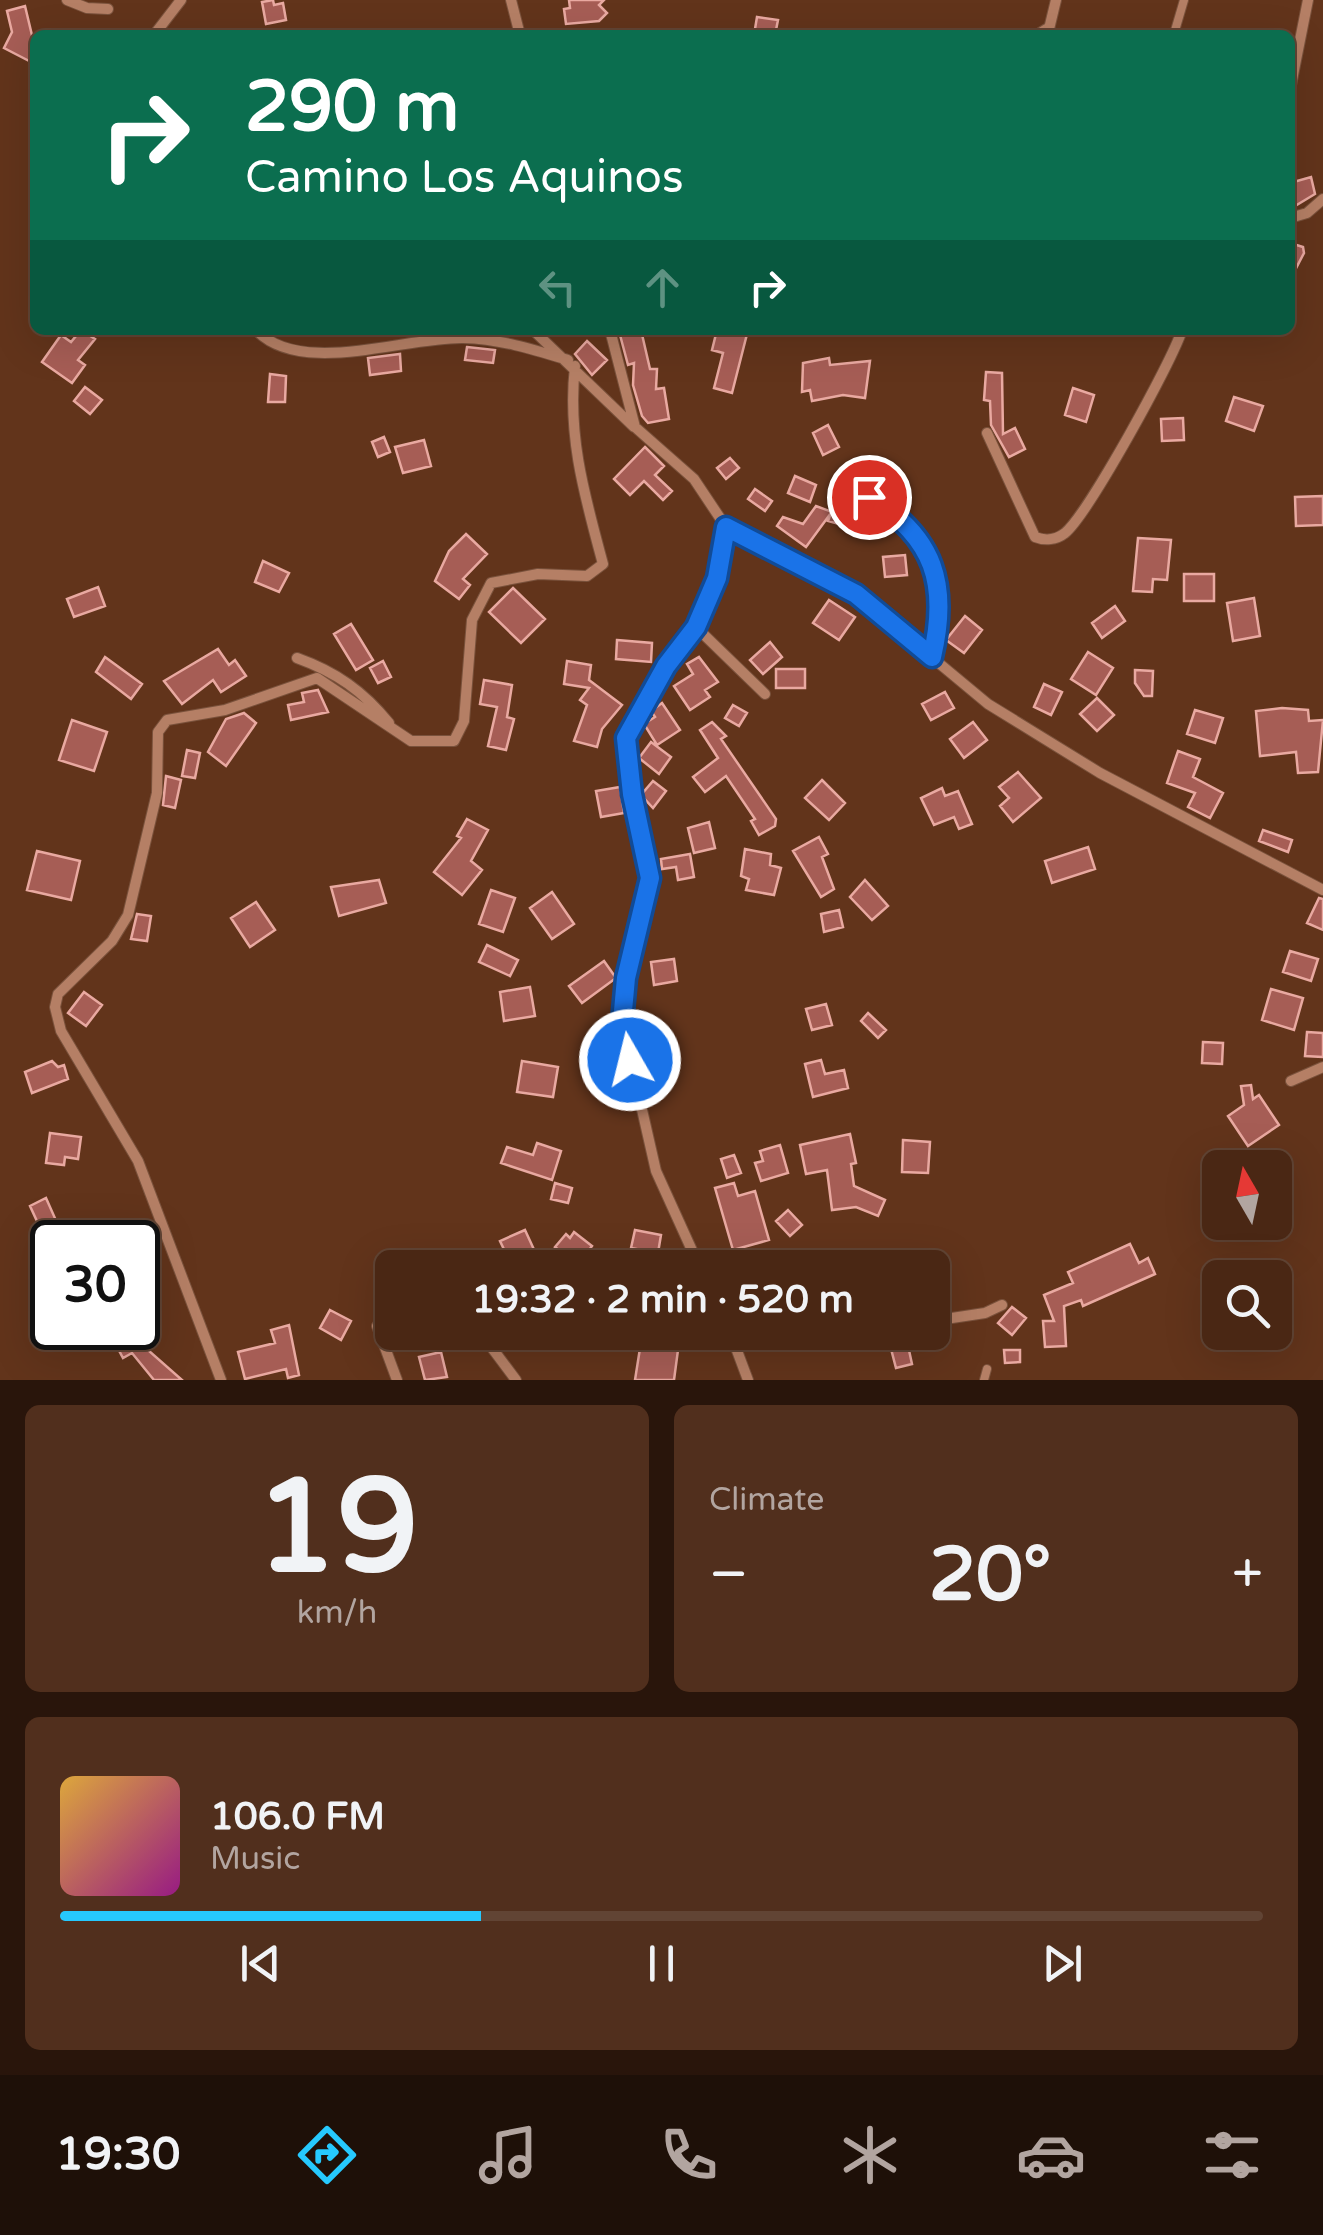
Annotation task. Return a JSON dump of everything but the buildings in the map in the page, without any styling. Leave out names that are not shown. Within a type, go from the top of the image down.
[{"type":"street","points":[[67,0],[87,8],[108,9]]},
{"type":"street","points":[[158,30],[181,0]]},
{"type":"street","points":[[512,0],[519,30]]},
{"type":"street","points":[[1053,30],[1056,0]]},
{"type":"street","points":[[1295,65],[1308,0]]},
{"type":"street","points":[[1295,217],[1307,214],[1323,199]]},
{"type":"street","points":[[261,335],[271,346],[322,354],[467,338],[507,341],[571,363]]},
{"type":"street","points":[[539,335],[694,480],[726,527],[856,594],[988,704],[1100,773],[1323,890]]},
{"type":"street","points":[[611,335],[635,428]]},
{"type":"street","points":[[987,433],[1035,538],[1044,540],[1064,534],[1122,445],[1179,335]]},
{"type":"street","points":[[220,1380],[138,1161],[61,1030],[54,1007],[58,994],[112,942],[128,915],[157,793],[158,732],[166,720],[225,710],[317,678],[410,740],[454,741],[464,721],[472,620],[491,583],[538,574],[587,576],[603,564],[576,464],[571,363]]},
{"type":"street","points":[[846,490],[893,512],[932,563],[942,616],[932,657]]},
{"type":"street","points":[[692,1250],[656,1171],[622,1022],[626,978],[650,878],[632,794],[626,738],[666,666],[696,627],[717,578],[726,527]]},
{"type":"street","points":[[696,627],[765,694]]},
{"type":"street","points":[[297,658],[330,670],[352,685],[396,732]]},
{"type":"street","points":[[1291,1082],[1323,1068]]},
{"type":"street","points":[[950,1318],[985,1313],[1002,1305]]},
{"type":"street","points":[[386,1350],[397,1380]]},
{"type":"street","points":[[494,1350],[516,1380]]},
{"type":"street","points":[[737,1350],[748,1380]]},
{"type":"lane","points":[[1175,30],[1184,0]]},
{"type":"lane","points":[[984,1380],[987,1368]]},
{"type":"route","points":[[630,1060],[622,1022],[626,978],[642,926],[650,878],[632,794],[626,738],[666,666],[696,627],[717,578],[726,527],[856,594],[932,657],[942,616],[932,563],[893,512],[869,497]]}]
